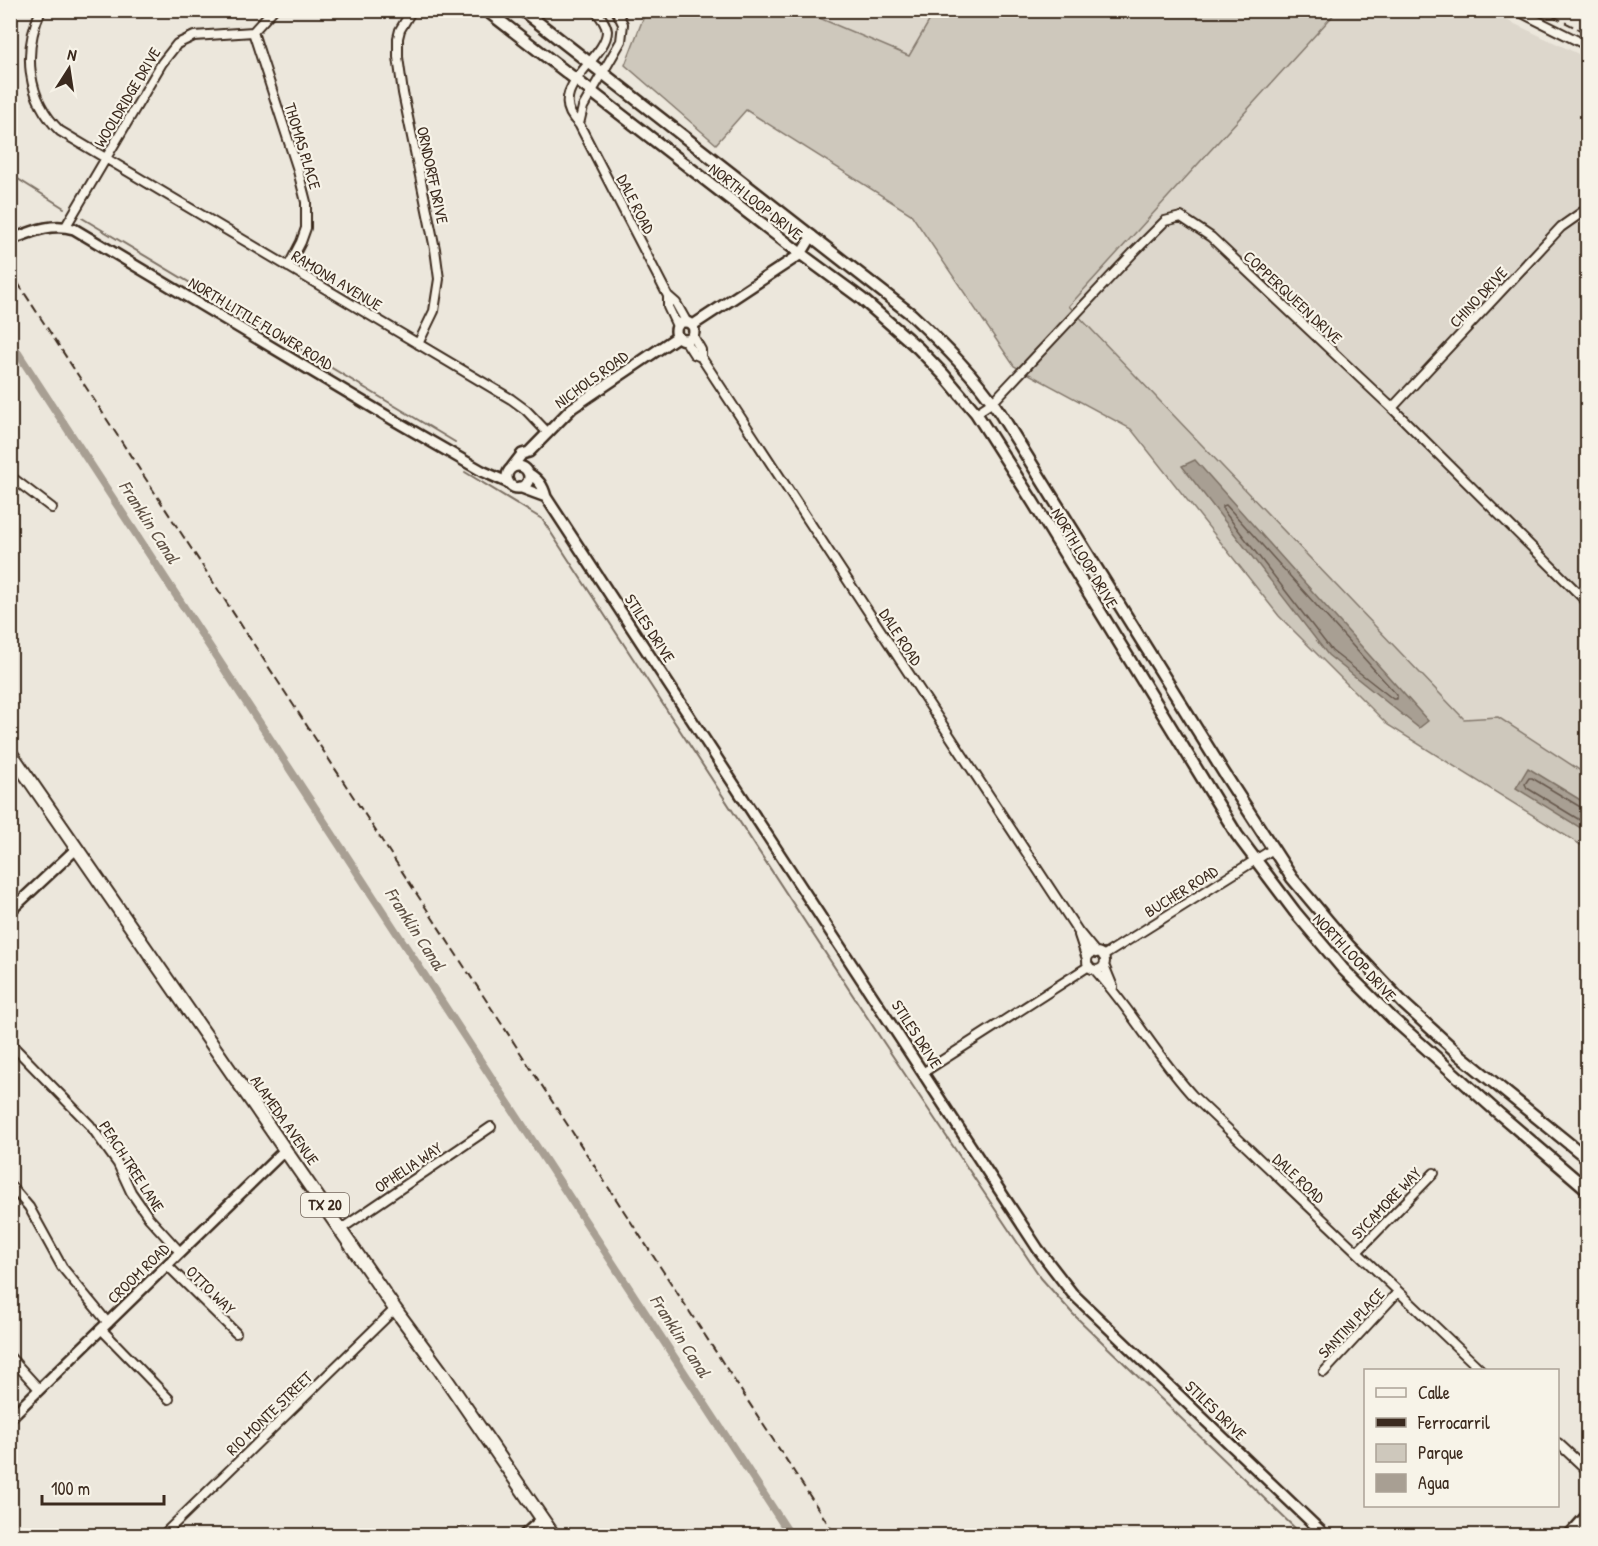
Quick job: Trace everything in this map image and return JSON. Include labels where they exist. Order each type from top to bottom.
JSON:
[{"type":"main road","name":"NORTH LOOP DRIVE","points":[[486,10],[591,93],[862,299],[909,340],[944,375],[976,413],[1033,502],[1220,809],[1294,912],[1343,969],[1431,1053],[1587,1190]]},
{"type":"main road","name":"NORTH LOOP DRIVE","points":[[522,10],[911,314],[964,366],[993,402],[1292,878],[1349,946],[1404,1004],[1587,1159]]},
{"type":"main road","points":[[1115,636],[1132,626]]},
{"type":"main road","name":"ALAMEDA AVENUE","points":[[10,752],[75,849],[554,1536]]},
{"type":"main road","points":[[1431,1053],[1443,1039]]},
{"type":"street","name":"RAMONA AVENUE","points":[[41,10],[32,36],[29,62],[33,87],[40,105],[60,131],[511,399],[526,410],[548,433]]},
{"type":"street","points":[[253,32],[273,10]]},
{"type":"street","name":"ORNDORFF DRIVE","points":[[412,10],[400,30],[398,57],[439,279],[434,311],[418,344]]},
{"type":"street","name":"DALE ROAD","points":[[595,10],[606,25],[606,36],[575,80],[567,100],[570,117],[579,124],[668,296],[676,303],[685,324]]},
{"type":"street","points":[[579,124],[580,111],[618,49],[623,34],[623,24],[616,10]]},
{"type":"street","points":[[1516,10],[1587,46]]},
{"type":"street","name":"WOOLDRIDGE DRIVE","points":[[66,226],[162,63],[177,44],[199,35],[253,32]]},
{"type":"street","name":"THOMAS PLACE","points":[[253,32],[297,167],[306,202],[306,228],[302,242],[288,267]]},
{"type":"street","name":"CHINO DRIVE","points":[[1392,408],[1561,227],[1587,208]]},
{"type":"street","name":"COPPERQUEEN DRIVE","points":[[976,413],[993,402],[1133,252],[1165,221],[1181,217],[1211,237],[1392,408],[1587,603]]},
{"type":"street","points":[[10,240],[38,229],[66,226]]},
{"type":"street","name":"NORTH LITTLE FLOWER ROAD","points":[[66,226],[102,245],[392,419],[482,471],[509,483]]},
{"type":"street","points":[[685,324],[685,338],[676,333],[685,324],[801,254],[812,237]]},
{"type":"street","name":"DALE ROAD","points":[[685,338],[694,354],[701,357],[1078,931],[1101,958],[1114,991]]},
{"type":"street","name":"NICHOLS ROAD","points":[[512,468],[522,454],[529,452],[572,408],[685,338]]},
{"type":"street","points":[[519,487],[528,481],[529,452]]},
{"type":"street","points":[[491,474],[519,466],[527,471]]},
{"type":"street","points":[[512,468],[507,475],[509,483],[546,497]]},
{"type":"street","name":"STILES DRIVE","points":[[527,471],[544,488],[546,497],[1038,1249],[1072,1293],[1326,1536]]},
{"type":"street","points":[[10,476],[52,508]]},
{"type":"street","points":[[10,911],[75,849]]},
{"type":"street","name":"BUCHER ROAD","points":[[1101,958],[1273,849]]},
{"type":"street","name":"DALE ROAD","points":[[1078,931],[1090,965],[1114,991],[1150,1043],[1187,1089],[1479,1369]]},
{"type":"street","points":[[1091,954],[1101,958],[1100,969],[1090,965],[1091,954]]},
{"type":"street","points":[[924,1072],[1090,965]]},
{"type":"street","name":"PEACH TREE LANE","points":[[10,1043],[90,1125],[118,1164],[137,1201],[149,1218],[180,1252]]},
{"type":"street","name":"OPHELIA WAY","points":[[341,1229],[491,1127]]},
{"type":"street","name":"CROOM ROAD","points":[[10,1418],[286,1149]]},
{"type":"street","name":"SYCAMORE WAY","points":[[1357,1252],[1434,1173]]},
{"type":"street","points":[[10,1185],[29,1207],[62,1267],[104,1326],[169,1399]]},
{"type":"street","name":"OTTO WAY","points":[[167,1265],[236,1333]]},
{"type":"street","name":"SANTINI PLACE","points":[[1324,1372],[1398,1292]]},
{"type":"street","name":"RIO MONTE STREET","points":[[162,1536],[395,1309]]},
{"type":"street","points":[[10,1357],[39,1389]]},
{"type":"street","points":[[1559,1445],[1587,1471]]},
{"type":"street","points":[[1568,1536],[1587,1514]]},
{"type":"street","points":[[523,1536],[543,1520]]},
{"type":"shaded area","points":[[803,11],[935,11],[910,57]]},
{"type":"shaded area","points":[[1337,11],[1487,11],[1587,58],[1587,775],[1498,717],[1464,719],[1069,306]]},
{"type":"green space","points":[[646,11],[803,11],[909,56],[935,11],[1337,11],[1069,306],[1464,719],[1498,717],[1587,775],[1587,849],[1388,725],[1279,616],[1131,429],[1014,366],[911,214],[746,110],[716,144],[625,65]]},
{"type":"water","points":[[1195,460],[1428,721],[1419,728],[1328,655],[1182,466]]},
{"type":"water","points":[[1528,768],[1587,804],[1587,832],[1516,788]]},
{"type":"waterway","points":[[10,174],[64,208]]},
{"type":"waterway","points":[[82,218],[455,442]]},
{"type":"waterway","name":"Franklin Canal","points":[[10,341],[791,1536]]},
{"type":"waterway","points":[[465,472],[542,519],[882,1040],[1041,1278],[1073,1314],[1299,1532]]},
{"type":"railway","points":[[1541,10],[1588,34]]},
{"type":"railway","points":[[10,271],[836,1536]]}]
